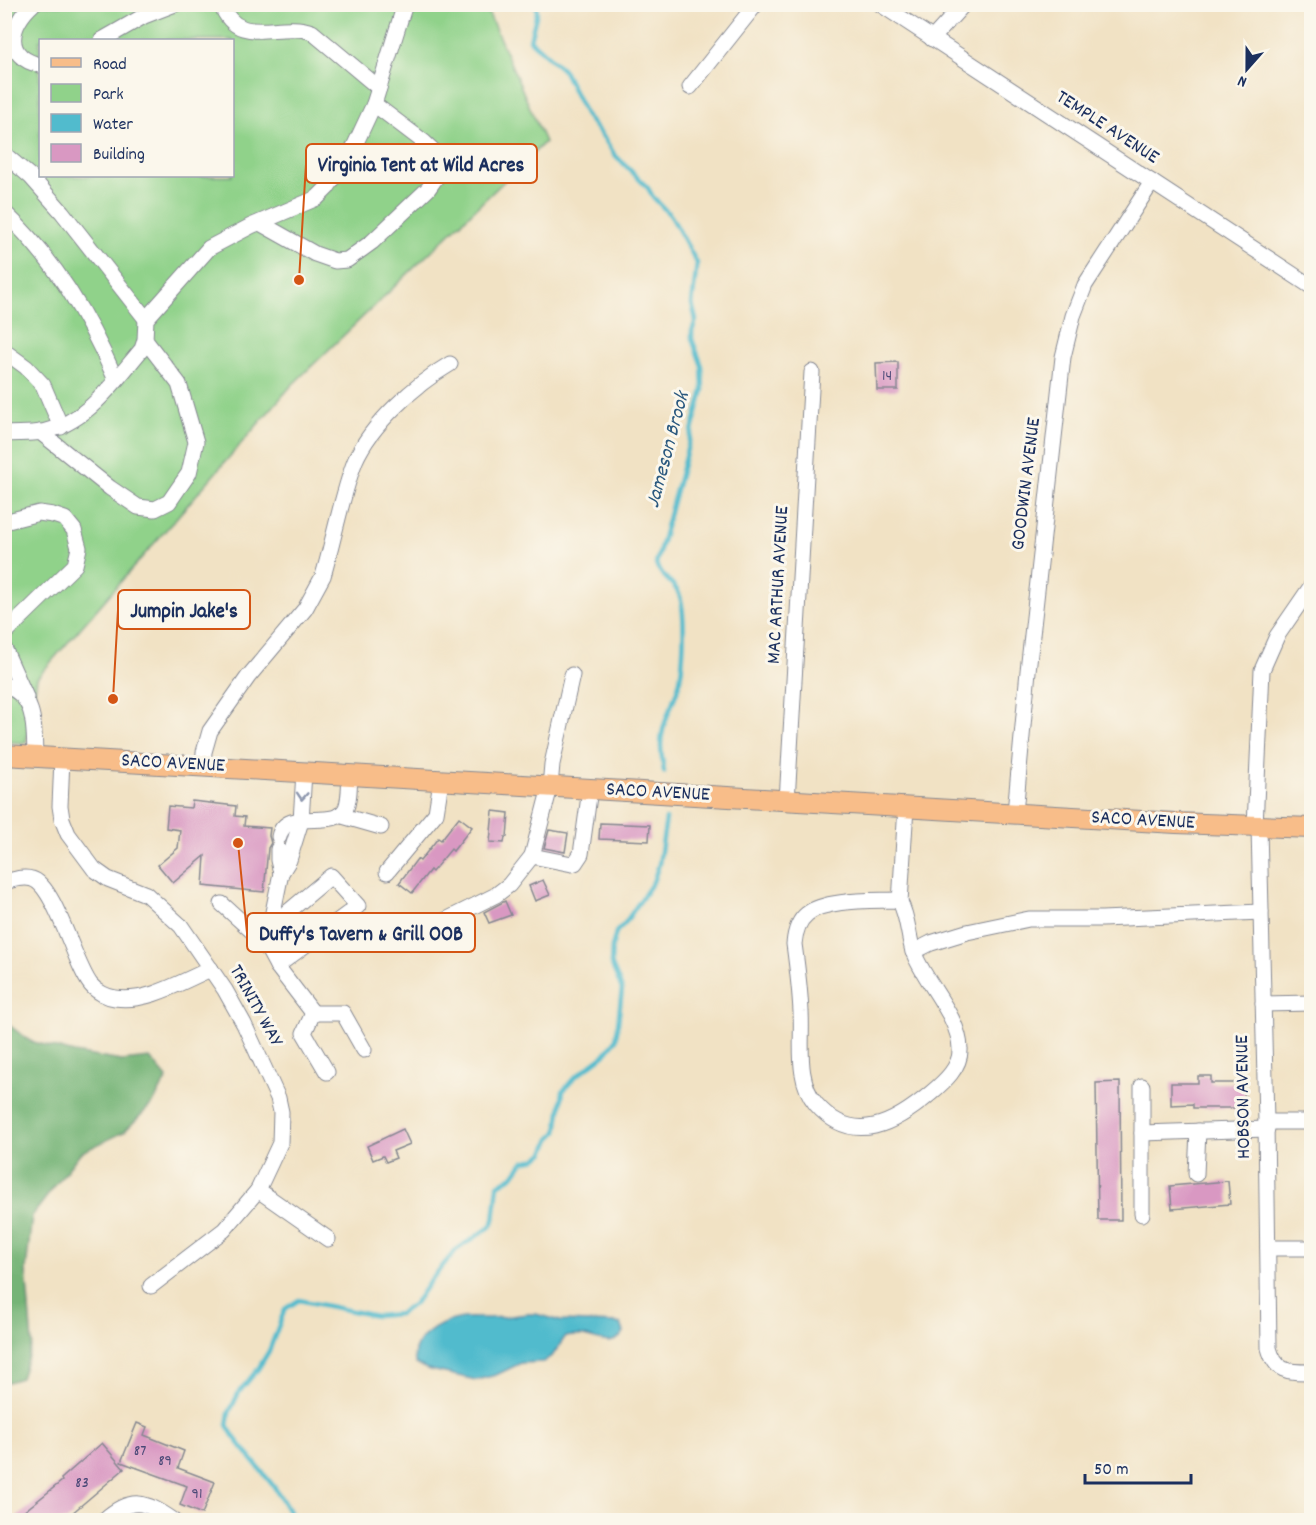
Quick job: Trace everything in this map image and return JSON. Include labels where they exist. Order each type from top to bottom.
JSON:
[{"type":"main road","name":"SACO AVENUE","points":[[4,755],[787,801],[1311,828]]},
{"type":"street","points":[[33,4],[17,22],[14,36],[15,47],[20,56],[30,63],[39,65]]},
{"type":"street","points":[[104,39],[144,16],[175,4]]},
{"type":"street","points":[[221,4],[225,16],[243,30],[302,29],[312,32],[379,88]]},
{"type":"street","points":[[4,434],[40,432],[61,426],[87,411],[142,349],[146,319],[209,248],[317,198],[322,193],[353,149],[374,104],[405,4]]},
{"type":"street","points":[[690,87],[756,4]]},
{"type":"street","name":"TEMPLE AVENUE","points":[[880,4],[1311,286]]},
{"type":"street","points":[[932,39],[964,4]]},
{"type":"street","points":[[260,223],[315,254],[335,261],[347,260],[372,242],[428,189],[440,172],[438,155],[374,104]]},
{"type":"street","points":[[6,159],[31,177],[79,232],[146,319]]},
{"type":"street","name":"GOODWIN AVENUE","points":[[1015,813],[1029,659],[1063,357],[1072,316],[1085,285],[1152,182]]},
{"type":"street","points":[[4,212],[28,234],[81,306],[116,380]]},
{"type":"street","points":[[40,432],[110,488],[138,507],[155,509],[169,502],[189,473],[196,442],[178,384],[145,340]]},
{"type":"street","points":[[4,351],[26,367],[43,385],[61,426]]},
{"type":"street","points":[[203,767],[204,752],[210,730],[248,677],[288,632],[315,593],[323,576],[356,461],[367,441],[379,425],[409,395],[436,372],[450,364]]},
{"type":"street","name":"MAC ARTHUR AVENUE","points":[[787,801],[812,372]]},
{"type":"street","points":[[4,522],[39,513],[65,519],[74,530],[78,548],[75,565],[4,634]]},
{"type":"street","name":"HOBSON AVENUE","points":[[1311,585],[1277,636],[1262,670],[1257,827],[1262,912],[1267,1125],[1269,1348],[1277,1365],[1292,1372],[1311,1372]]},
{"type":"street","points":[[4,648],[26,697],[33,724],[34,757]]},
{"type":"street","points":[[438,924],[496,895],[509,885],[532,856],[550,787],[552,764],[572,675]]},
{"type":"street","points":[[4,685],[14,688],[26,697]]},
{"type":"street","name":"TRINITY WAY","points":[[62,758],[60,807],[68,834],[94,869],[108,879],[146,894],[181,926],[244,1023],[278,1098],[282,1125],[280,1143],[258,1190],[224,1230],[151,1286]]},
{"type":"street","points":[[304,772],[301,821],[289,860],[281,873],[267,935],[277,966],[313,1013]]},
{"type":"street","points":[[281,873],[278,860],[280,831],[285,824],[332,818],[343,811],[350,775]]},
{"type":"street","points":[[387,872],[436,813],[441,781]]},
{"type":"street","points":[[532,856],[572,864],[579,859],[590,789]]},
{"type":"street","points":[[900,902],[896,900],[822,906],[807,914],[795,933],[803,1075],[808,1090],[816,1105],[847,1125],[861,1128],[890,1122],[908,1113],[946,1081],[958,1062],[961,1048],[954,1025],[913,952],[904,909],[900,902],[906,807]]},
{"type":"street","points":[[343,811],[381,827]]},
{"type":"street","points":[[267,935],[331,876],[358,906],[277,966]]},
{"type":"street","points":[[4,882],[22,878],[32,879],[39,883],[56,911],[90,985],[98,992],[114,998],[139,997],[211,969]]},
{"type":"street","points":[[222,904],[267,935]]},
{"type":"street","points":[[913,952],[931,943],[967,932],[1029,919],[1113,919],[1262,912]]},
{"type":"street","points":[[1263,1004],[1311,1003]]},
{"type":"street","points":[[313,1013],[343,1013],[364,1050]]},
{"type":"street","points":[[313,1013],[304,1033],[327,1072]]},
{"type":"street","points":[[1142,1086],[1142,1214]]},
{"type":"street","points":[[1142,1133],[1311,1122]]},
{"type":"street","points":[[1196,1174],[1198,1131]]},
{"type":"street","points":[[258,1190],[328,1239]]},
{"type":"street","points":[[1268,1248],[1311,1248]]},
{"type":"street","points":[[104,1521],[122,1507],[137,1503],[153,1508],[174,1521]]},
{"type":"green space","points":[[5,5],[485,5],[545,142],[292,385],[37,678],[26,743],[5,742]]},
{"type":"green space","points":[[5,1022],[30,1041],[74,1053],[122,1061],[150,1058],[167,1078],[153,1103],[124,1132],[80,1153],[32,1216],[26,1270],[32,1344],[21,1378],[5,1383]]},
{"type":"water","points":[[528,1314],[560,1321],[616,1323],[621,1324],[624,1332],[610,1342],[582,1336],[565,1337],[553,1355],[543,1362],[521,1363],[496,1375],[476,1380],[427,1369],[416,1364],[414,1356],[420,1340],[442,1324],[464,1318],[493,1318]]},
{"type":"building","points":[[898,362],[898,390],[877,390],[876,363]]},
{"type":"building","points":[[192,801],[236,806],[235,816],[245,817],[244,826],[270,828],[271,843],[268,848],[264,892],[203,886],[205,856],[173,883],[158,865],[178,848],[180,830],[166,828],[168,806],[191,808]]},
{"type":"building","points":[[493,811],[509,813],[507,837],[504,843],[490,842]]},
{"type":"building","points":[[459,817],[472,827],[453,851],[451,849],[432,872],[430,870],[412,893],[399,883],[417,859],[420,861],[438,838],[441,840]]},
{"type":"building","points":[[600,823],[650,825],[649,841],[599,839]]},
{"type":"building","points":[[549,830],[568,833],[565,852],[544,848]]},
{"type":"building","points":[[543,880],[550,895],[535,901],[529,886]]},
{"type":"building","points":[[505,901],[511,915],[489,923],[484,912]]},
{"type":"building","points":[[1198,1076],[1211,1076],[1211,1083],[1244,1083],[1245,1108],[1193,1108],[1193,1104],[1171,1105],[1171,1083],[1198,1083]]},
{"type":"building","points":[[1120,1082],[1121,1220],[1098,1220],[1096,1083]]},
{"type":"building","points":[[403,1129],[410,1144],[393,1151],[396,1158],[386,1162],[383,1156],[373,1160],[367,1146]]},
{"type":"building","points":[[1228,1181],[1230,1204],[1172,1209],[1170,1186]]},
{"type":"building","points":[[137,1423],[147,1427],[144,1435],[184,1451],[178,1468],[215,1482],[202,1514],[180,1505],[187,1486],[121,1462]]},
{"type":"building","points":[[102,1443],[124,1469],[71,1514],[73,1515],[66,1521],[12,1521],[62,1481],[61,1479]]},
{"type":"waterway","name":"Jameson Brook","points":[[536,4],[537,12],[530,40],[564,71],[586,116],[614,154],[648,188],[653,197],[671,216],[697,263],[692,304],[696,320],[692,339],[702,366],[703,390],[656,564],[680,596],[684,629],[680,679],[661,738],[664,772]]},
{"type":"waterway","name":"Jameson Brook","points":[[294,1520],[275,1488],[227,1425],[229,1413],[239,1392],[269,1351],[285,1309],[299,1300],[376,1316],[399,1314],[415,1303],[456,1250],[490,1227],[494,1220],[498,1185],[513,1176],[523,1162],[535,1159],[544,1153],[550,1139],[557,1132],[563,1091],[575,1077],[604,1055],[616,1040],[622,989],[611,963],[612,947],[616,932],[625,923],[653,882],[659,864],[666,819]]},
{"type":"place","name":"Virginia Tent at Wild Acres","points":[[299,280]]},
{"type":"place","name":"Jumpin Jake's","points":[[113,699]]},
{"type":"place","name":"Duffy's Tavern & Grill OOB","points":[[238,843]]}]
